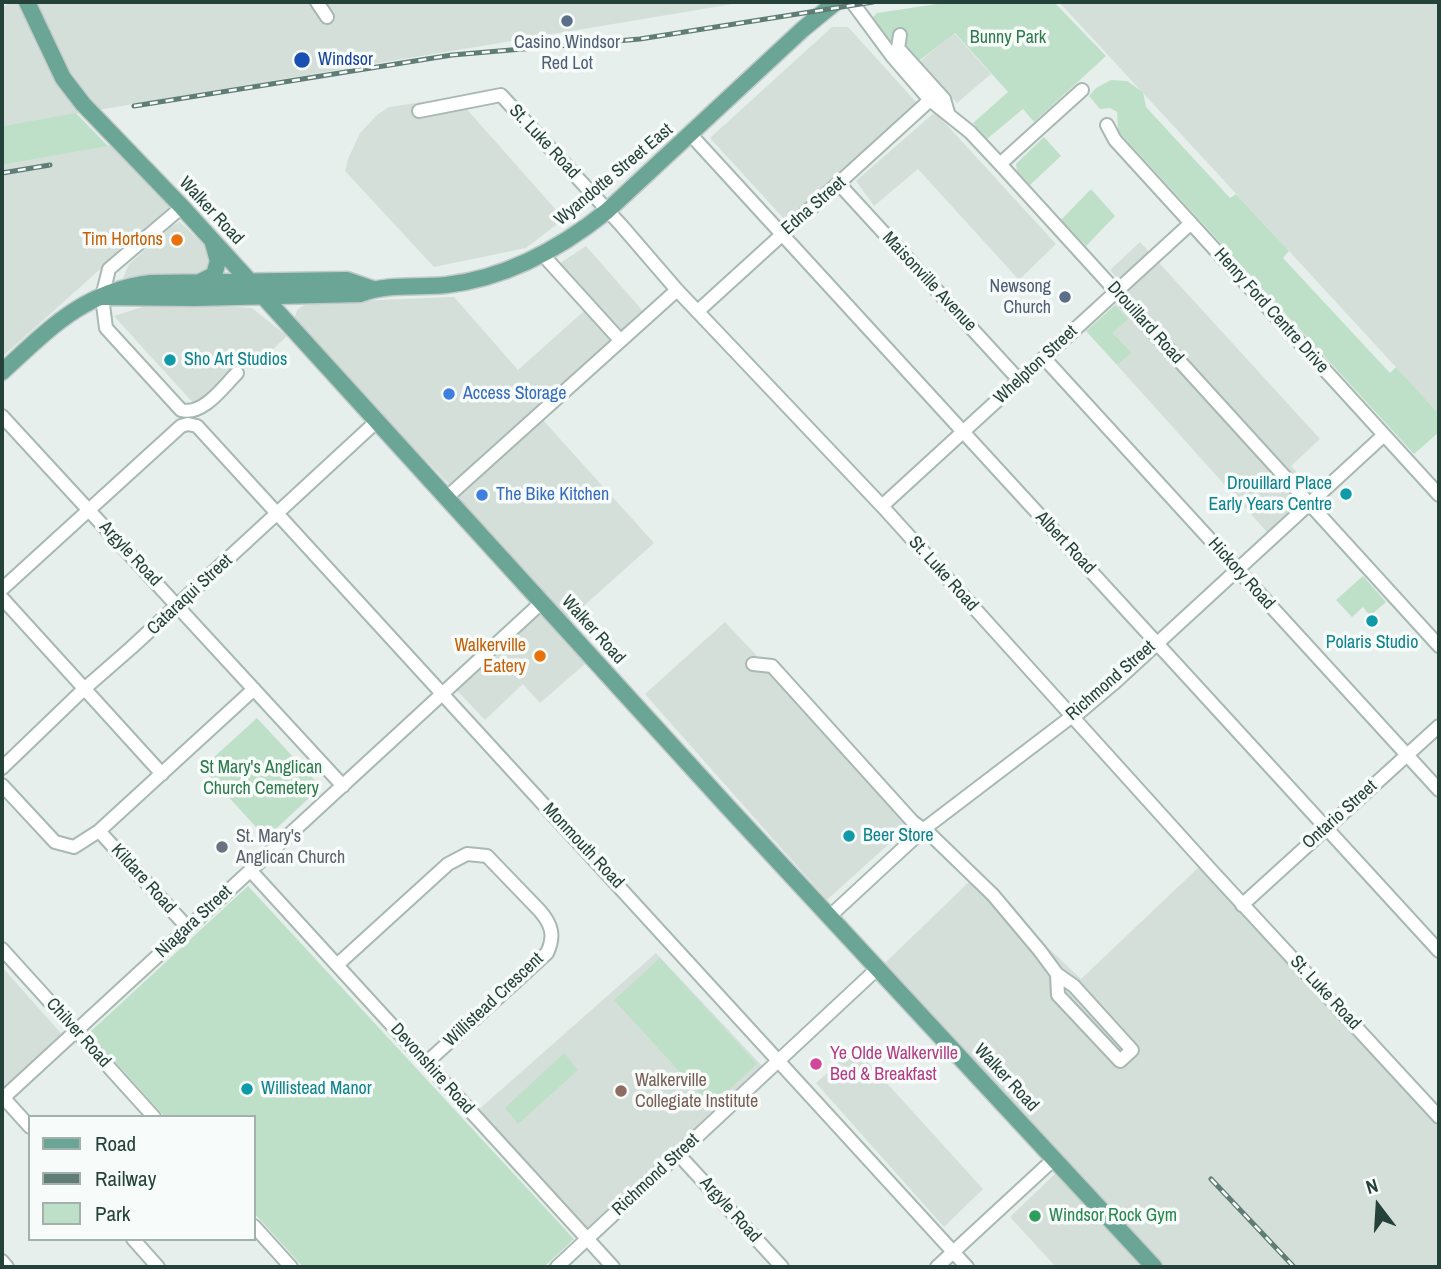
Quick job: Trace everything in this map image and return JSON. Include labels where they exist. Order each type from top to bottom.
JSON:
[{"type":"main road","name":"Walker Road","points":[[27,2],[66,83],[83,104],[182,207],[542,603],[1154,1267]]},
{"type":"main road","name":"Wyandotte Street East","points":[[102,297],[360,294],[373,289],[448,285],[490,275],[543,255],[576,236],[607,211],[803,29],[836,2]]},
{"type":"main road","points":[[200,282],[214,275],[218,261],[212,240]]},
{"type":"main road","name":"Wyandotte Street East","points":[[2,372],[66,314],[127,286],[347,280],[373,289]]},
{"type":"main road","points":[[294,330],[291,314],[296,301],[314,295]]},
{"type":"street","name":"Drouillard Road","points":[[852,2],[892,56],[930,100],[948,113],[1000,164],[1439,646]]},
{"type":"street","points":[[901,35],[898,48],[944,99],[948,113]]},
{"type":"street","points":[[1000,164],[1082,90]]},
{"type":"street","name":"St. Luke Road","points":[[419,111],[501,95],[677,290],[882,506],[1242,905],[1439,1117]]},
{"type":"street","name":"Edna Street","points":[[698,311],[930,100]]},
{"type":"street","name":"Henry Ford Centre Drive","points":[[1107,125],[1115,140],[1439,495]]},
{"type":"street","name":"Albert Road","points":[[691,135],[1439,951]]},
{"type":"street","name":"Maisonville Avenue","points":[[839,184],[1019,380]]},
{"type":"street","points":[[182,207],[109,269],[102,297],[106,328],[181,410],[199,410],[237,373]]},
{"type":"street","name":"Whelpton Street","points":[[882,506],[1191,223]]},
{"type":"street","points":[[543,255],[621,340]]},
{"type":"street","points":[[446,498],[677,290]]},
{"type":"street","name":"Hickory Road","points":[[1044,358],[1439,790]]},
{"type":"street","name":"Argyle Road","points":[[2,416],[343,786]]},
{"type":"street","name":"Cataraqui Street","points":[[2,768],[84,689],[377,421]]},
{"type":"street","name":"Monmouth Road","points":[[88,510],[181,426],[197,426],[967,1267]]},
{"type":"street","name":"Richmond Street","points":[[830,916],[924,829],[1097,698],[1384,435]]},
{"type":"street","points":[[2,589],[88,510]]},
{"type":"street","points":[[2,598],[162,774]]},
{"type":"street","name":"Niagara Street","points":[[2,1098],[542,603]]},
{"type":"street","points":[[753,664],[772,666],[913,822],[924,829],[993,895],[1056,974],[1074,986],[1132,1050],[1120,1061],[1058,995],[1056,974]]},
{"type":"street","points":[[99,831],[254,689]]},
{"type":"street","name":"Ontario Street","points":[[1242,905],[1439,726]]},
{"type":"street","name":"Kildare Road","points":[[2,785],[55,842],[74,847],[99,831],[188,928]]},
{"type":"street","name":"Willistead Crescent","points":[[337,965],[448,864],[467,854],[487,856],[540,911],[548,920],[552,932],[547,953],[426,1063]]},
{"type":"street","name":"Devonshire Road","points":[[250,870],[613,1267]]},
{"type":"street","name":"Chilver Road","points":[[2,949],[152,1115]]},
{"type":"street","name":"Richmond Street","points":[[556,1267],[878,968]]},
{"type":"street","points":[[2,1098],[28,1125]]},
{"type":"street","name":"Argyle Road","points":[[678,1154],[782,1267]]},
{"type":"street","points":[[937,1267],[1054,1159]]},
{"type":"street","points":[[256,1228],[292,1267]]},
{"type":"street","points":[[135,1241],[158,1267]]},
{"type":"street","points":[[2,1261],[8,1267]]},
{"type":"shaded area","points":[[13,2],[745,2],[2,126],[2,7]]},
{"type":"shaded area","points":[[1059,2],[1439,2],[1439,414],[1289,251]]},
{"type":"shaded area","points":[[832,27],[848,27],[917,103],[787,222],[710,138]]},
{"type":"shaded area","points":[[954,33],[991,74],[957,103],[918,63]]},
{"type":"shaded area","points":[[456,97],[564,219],[526,248],[434,267],[345,171],[360,133],[389,107]]},
{"type":"shaded area","points":[[935,112],[1056,244],[1019,280],[918,169],[874,206],[856,181]]},
{"type":"shaded area","points":[[117,144],[173,204],[2,357],[2,165]]},
{"type":"shaded area","points":[[180,222],[205,246],[214,261],[206,273],[123,278],[129,264],[173,225]]},
{"type":"shaded area","points":[[1140,242],[1320,439],[1291,466],[1313,489],[1267,532],[1117,365],[1132,353],[1113,333],[1127,319],[1115,305],[1128,291],[1110,270]]},
{"type":"shaded area","points":[[586,246],[642,310],[640,318],[616,335],[554,267]]},
{"type":"shaded area","name":"Access Storage","points":[[454,297],[518,370],[584,311],[614,341],[451,486],[353,387],[297,324],[295,317],[297,310],[307,303]]},
{"type":"shaded area","points":[[191,304],[252,308],[287,336],[252,369],[232,367],[195,405],[114,316],[149,305]]},
{"type":"shaded area","points":[[542,419],[654,543],[567,621],[457,498],[460,492]]},
{"type":"shaded area","points":[[536,608],[586,663],[540,703],[523,684],[485,720],[451,684]]},
{"type":"shaded area","points":[[725,622],[913,822],[827,900],[645,694]]},
{"type":"shaded area","points":[[1200,866],[1439,1128],[1439,1267],[1162,1267],[884,964],[974,877],[1081,979]]},
{"type":"shaded area","name":"Walkerville Collegiate Institute","points":[[656,953],[766,1070],[587,1233],[476,1112]]},
{"type":"shaded area","points":[[2,967],[66,1039],[8,1091],[2,1084]]},
{"type":"shaded area","points":[[855,1048],[983,1189],[944,1227],[816,1083]]},
{"type":"shaded area","points":[[1056,1173],[1141,1267],[1056,1267],[1010,1217]]},
{"type":"green space","name":"Bunny Park","points":[[950,2],[1054,2],[1106,56],[1034,122],[1023,109],[987,139],[973,123],[1008,92],[955,33],[911,67],[870,20],[877,13]]},
{"type":"green space","points":[[1111,80],[1127,81],[1143,92],[1146,107],[1230,198],[1236,194],[1289,251],[1283,258],[1390,373],[1396,367],[1439,414],[1439,432],[1414,454],[1118,131],[1117,112],[1110,108],[1100,109],[1089,96],[1096,88]]},
{"type":"green space","points":[[76,113],[108,146],[2,165],[2,126]]},
{"type":"green space","points":[[1044,137],[1061,156],[1030,185],[1017,171],[1016,164]]},
{"type":"green space","points":[[1091,189],[1115,216],[1086,246],[1061,220]]},
{"type":"green space","points":[[1115,305],[1128,319],[1113,333],[1132,353],[1117,365],[1086,331]]},
{"type":"green space","points":[[1363,576],[1386,602],[1370,616],[1363,607],[1352,617],[1336,600]]},
{"type":"green space","name":"St Mary's Anglican Church Cemetery","points":[[257,718],[321,787],[266,838],[202,768]]},
{"type":"green space","points":[[248,886],[574,1239],[544,1267],[303,1267],[256,1215],[256,1115],[163,1115],[89,1033]]},
{"type":"green space","points":[[660,958],[757,1064],[711,1106],[614,1000]]},
{"type":"green space","points":[[564,1053],[578,1070],[518,1124],[505,1108]]},
{"type":"railway","points":[[134,106],[452,55],[640,39],[873,2]]},
{"type":"railway","points":[[2,173],[50,165]]},
{"type":"railway","points":[[1211,1179],[1294,1267]]},
{"type":"place","name":"Casino Windsor Red Lot","points":[[567,21]]},
{"type":"place","name":"Windsor","points":[[302,60]]},
{"type":"place","name":"Tim Hortons","points":[[177,240]]},
{"type":"place","name":"Newsong Church","points":[[1065,297]]},
{"type":"place","name":"Sho Art Studios","points":[[170,360]]},
{"type":"place","name":"Access Storage","points":[[449,394]]},
{"type":"place","name":"Drouillard Place Early Years Centre","points":[[1346,494]]},
{"type":"place","name":"The Bike Kitchen","points":[[482,495]]},
{"type":"place","name":"Polaris Studio","points":[[1372,621]]},
{"type":"place","name":"Walkerville Eatery","points":[[540,656]]},
{"type":"place","name":"Beer Store","points":[[849,836]]},
{"type":"place","name":"St. Mary's Anglican Church","points":[[222,847]]},
{"type":"place","name":"Ye Olde Walkerville Bed & Breakfast","points":[[816,1064]]},
{"type":"place","name":"Willistead Manor","points":[[247,1089]]},
{"type":"place","name":"Walkerville Collegiate Institute","points":[[621,1091]]},
{"type":"place","name":"Windsor Rock Gym","points":[[1035,1216]]}]
